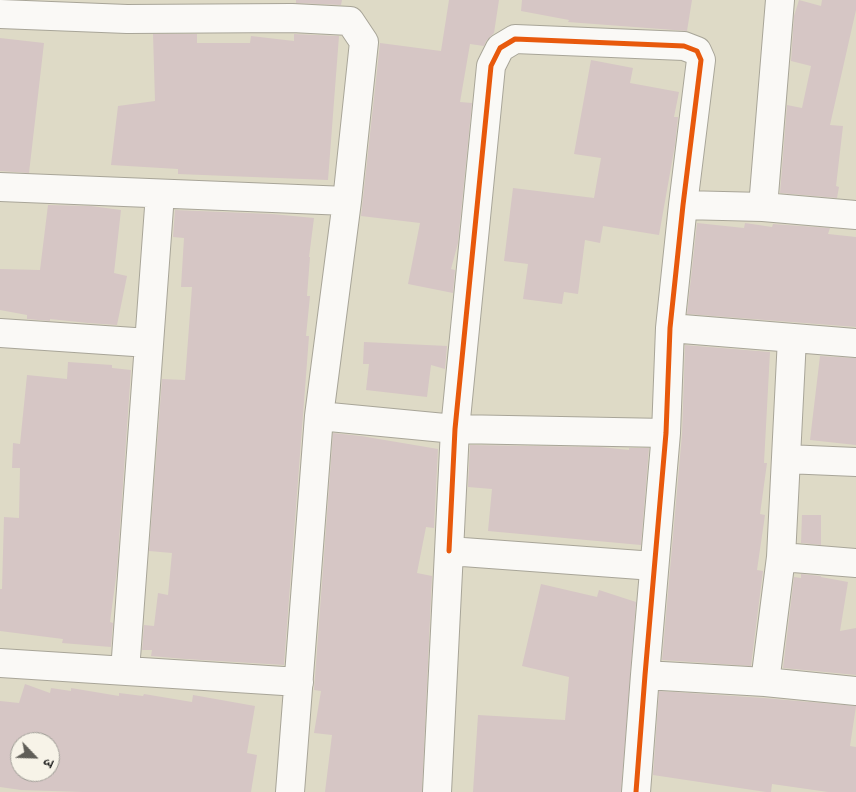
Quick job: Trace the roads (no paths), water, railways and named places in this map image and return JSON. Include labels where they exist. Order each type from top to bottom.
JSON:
[{"type":"street","points":[[763,207],[780,0]]},
{"type":"street","points":[[0,14],[128,10],[293,9],[350,22],[364,42],[319,416],[290,792]]},
{"type":"street","points":[[437,792],[455,429],[491,66],[500,48],[515,39],[684,46],[697,51],[701,60],[670,328],[666,433],[636,792]]},
{"type":"street","points":[[0,187],[346,201]]},
{"type":"street","points":[[125,670],[160,194]]},
{"type":"street","points":[[683,205],[763,207],[856,215]]},
{"type":"street","points":[[670,328],[856,342]]},
{"type":"street","points":[[0,337],[149,343]]},
{"type":"street","points":[[764,682],[781,557],[792,338]]},
{"type":"street","points":[[319,416],[455,429],[666,433]]},
{"type":"street","points":[[786,459],[856,462]]},
{"type":"street","points":[[449,551],[654,566]]},
{"type":"street","points":[[781,557],[856,563]]},
{"type":"street","points":[[0,663],[298,682]]},
{"type":"street","points":[[645,675],[764,682],[856,691]]}]
